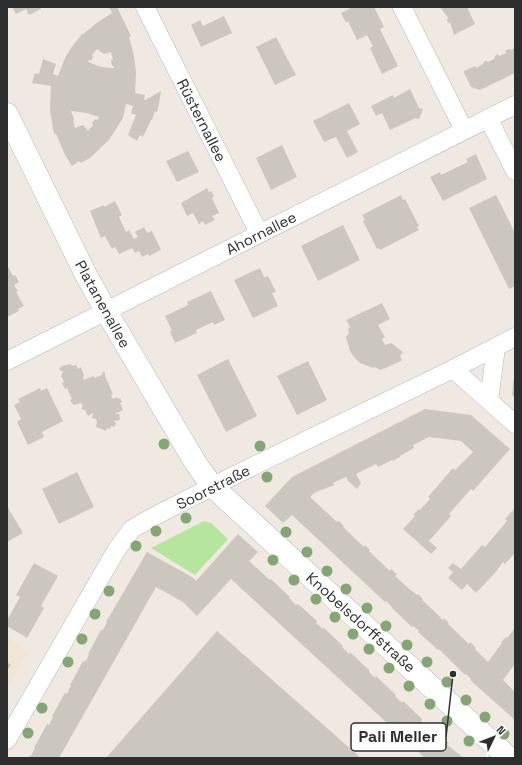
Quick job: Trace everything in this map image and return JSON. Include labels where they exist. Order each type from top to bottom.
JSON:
[{"type":"street","name":"Rüsternallee","points":[[146,7],[259,233]]},
{"type":"street","points":[[402,7],[464,130]]},
{"type":"street","name":"Ahornallee","points":[[7,362],[259,233],[515,105]]},
{"type":"street","name":"Platanenallee","points":[[7,114],[85,273],[106,312],[195,462],[212,486]]},
{"type":"street","points":[[488,118],[515,171]]},
{"type":"street","name":"Soorstraße","points":[[7,740],[116,549],[132,529],[212,486],[453,370],[515,337]]},
{"type":"street","points":[[489,401],[496,347]]},
{"type":"street","points":[[453,370],[515,424]]},
{"type":"street","name":"Knobelsdorffstraße","points":[[212,486],[509,758]]},
{"type":"shaded area","points":[[7,636],[27,653],[7,689]]},
{"type":"green space","points":[[204,521],[211,523],[228,539],[195,575],[151,548]]},
{"type":"building","points":[[12,7],[40,7],[41,9],[29,15],[26,9],[16,14]]},
{"type":"building","points":[[109,7],[117,7],[131,36],[129,37],[134,56],[136,73],[135,93],[145,95],[145,100],[161,91],[157,112],[155,111],[143,137],[140,135],[137,141],[128,135],[136,115],[131,113],[133,106],[126,104],[123,118],[109,140],[90,158],[81,163],[79,161],[72,166],[65,155],[56,134],[54,134],[50,110],[51,86],[32,83],[35,73],[39,74],[43,59],[56,64],[53,74],[58,76],[65,58],[82,34],[112,13]],"holes":[[[97,49],[104,54],[111,52],[113,60],[111,60],[112,66],[114,66],[114,68],[101,67],[88,62],[89,60],[91,61],[92,55]],[[71,111],[87,113],[99,117],[97,120],[95,119],[92,123],[93,125],[88,131],[83,125],[75,128]]]},
{"type":"building","points":[[353,7],[374,7],[384,27],[380,29],[398,66],[382,74],[370,48],[373,46],[367,35],[357,40],[348,21],[346,23],[341,13]]},
{"type":"building","points":[[440,7],[467,7],[475,24],[454,35],[450,22],[448,23],[448,18]]},
{"type":"building","points":[[224,16],[232,33],[201,47],[191,25],[200,20],[203,26]]},
{"type":"building","points":[[276,37],[296,75],[275,85],[256,47]]},
{"type":"building","points":[[515,48],[515,73],[480,90],[471,87],[464,71],[475,66],[476,68],[487,60],[487,62],[494,59],[498,54],[499,56],[506,53],[506,50]]},
{"type":"building","points":[[410,89],[419,108],[423,109],[419,119],[416,118],[390,130],[382,113],[376,116],[371,106],[393,95],[394,98]]},
{"type":"building","points":[[349,103],[360,124],[347,131],[358,152],[347,158],[336,137],[324,142],[313,121]]},
{"type":"building","points":[[282,145],[297,177],[271,190],[256,158]]},
{"type":"building","points":[[188,151],[199,172],[177,182],[166,161]]},
{"type":"building","points":[[476,154],[487,179],[443,201],[430,177],[440,172],[441,175],[468,162],[466,159]]},
{"type":"building","points":[[207,188],[214,196],[212,198],[219,213],[212,216],[215,220],[205,225],[203,221],[199,224],[193,213],[187,216],[181,203]]},
{"type":"building","points":[[401,195],[403,200],[405,199],[419,226],[417,227],[419,230],[380,250],[379,248],[377,249],[363,221],[365,220],[362,215]]},
{"type":"building","points":[[496,195],[515,233],[515,286],[509,289],[469,208]]},
{"type":"building","points":[[115,201],[122,215],[119,217],[126,232],[129,230],[134,239],[138,237],[135,232],[144,227],[147,233],[152,231],[161,250],[149,256],[148,254],[142,257],[139,251],[135,253],[132,248],[119,254],[115,247],[112,249],[105,236],[101,238],[90,211],[104,205],[104,207]]},
{"type":"building","points":[[343,225],[360,260],[318,281],[301,246]]},
{"type":"building","points":[[7,265],[13,276],[15,275],[19,282],[14,285],[18,291],[16,292],[24,306],[18,309],[19,311],[7,317]]},
{"type":"building","points":[[260,268],[264,277],[268,276],[276,292],[272,293],[278,306],[253,318],[234,280]]},
{"type":"building","points":[[211,291],[225,320],[214,325],[213,322],[196,330],[197,333],[175,343],[170,332],[172,331],[165,316],[188,305],[187,302]]},
{"type":"building","points":[[382,303],[390,319],[378,325],[385,337],[382,339],[385,345],[391,343],[403,352],[400,356],[401,361],[381,370],[360,363],[354,357],[350,351],[346,337],[349,333],[348,330],[350,327],[346,320]]},
{"type":"building","points":[[228,359],[257,416],[226,432],[197,375]]},
{"type":"building","points":[[308,361],[327,400],[297,415],[277,376]]},
{"type":"building","points":[[71,364],[72,366],[76,365],[78,369],[81,367],[84,375],[83,380],[102,375],[103,372],[105,373],[113,394],[111,395],[113,399],[117,397],[118,399],[120,398],[122,402],[120,403],[123,410],[115,414],[119,414],[120,419],[118,421],[114,420],[116,423],[114,427],[111,426],[110,429],[107,428],[106,431],[96,427],[96,419],[92,418],[93,413],[88,416],[85,410],[81,409],[83,406],[81,403],[74,405],[71,402],[70,400],[72,399],[67,388],[65,389],[62,383],[64,382],[61,376],[63,372],[59,369],[62,366]]},
{"type":"building","points":[[515,376],[515,398],[512,395]]},
{"type":"building","points":[[40,388],[41,391],[47,388],[63,421],[42,432],[44,437],[28,445],[17,422],[21,419],[14,405],[20,402],[18,399]]},
{"type":"building","points":[[425,409],[471,415],[510,449],[473,491],[471,489],[449,514],[451,516],[429,541],[437,548],[431,554],[403,529],[415,516],[413,515],[430,499],[428,497],[453,468],[455,470],[473,452],[461,441],[429,437],[413,445],[414,448],[393,461],[392,460],[378,467],[376,464],[356,474],[361,483],[357,489],[348,481],[346,477],[333,483],[334,485],[314,493],[310,497],[337,522],[339,521],[344,526],[343,527],[364,547],[365,545],[370,550],[369,551],[390,571],[391,569],[397,574],[395,576],[417,595],[418,594],[423,599],[422,600],[443,620],[444,618],[449,623],[448,624],[469,644],[470,642],[488,662],[502,643],[501,642],[506,637],[507,638],[515,628],[515,664],[503,680],[515,692],[515,720],[470,680],[471,679],[439,649],[438,650],[413,626],[412,627],[386,601],[385,602],[292,515],[283,523],[265,506],[292,477]]},
{"type":"building","points":[[77,472],[94,507],[59,524],[42,489]]},
{"type":"building","points":[[7,506],[23,533],[7,542]]},
{"type":"building","points":[[515,508],[515,553],[505,564],[503,562],[476,593],[467,584],[462,590],[448,578],[453,572],[448,568],[453,563],[461,569],[482,545],[485,547],[507,521],[505,519]]},
{"type":"building","points":[[238,534],[258,552],[249,561],[270,580],[271,579],[290,597],[289,598],[296,605],[298,604],[317,621],[316,623],[323,629],[324,628],[343,646],[342,647],[349,654],[350,652],[370,671],[369,672],[375,678],[376,676],[396,695],[395,696],[402,703],[403,701],[422,719],[421,721],[449,743],[447,745],[464,758],[425,758],[231,579],[197,616],[183,602],[156,587],[59,758],[28,758],[30,755],[31,756],[47,724],[49,725],[53,717],[52,716],[65,693],[67,694],[71,686],[70,685],[83,661],[84,662],[87,659],[88,654],[101,630],[102,631],[107,623],[106,622],[147,552],[192,577],[196,581]]},
{"type":"building","points":[[34,563],[58,576],[41,606],[44,608],[27,638],[7,626],[7,620],[20,597],[16,595]]},
{"type":"building","points":[[217,631],[361,758],[106,758]]},
{"type":"building","points":[[7,662],[11,665],[7,670]]},
{"type":"place","name":"Pali Meller","points":[[453,674]]}]
